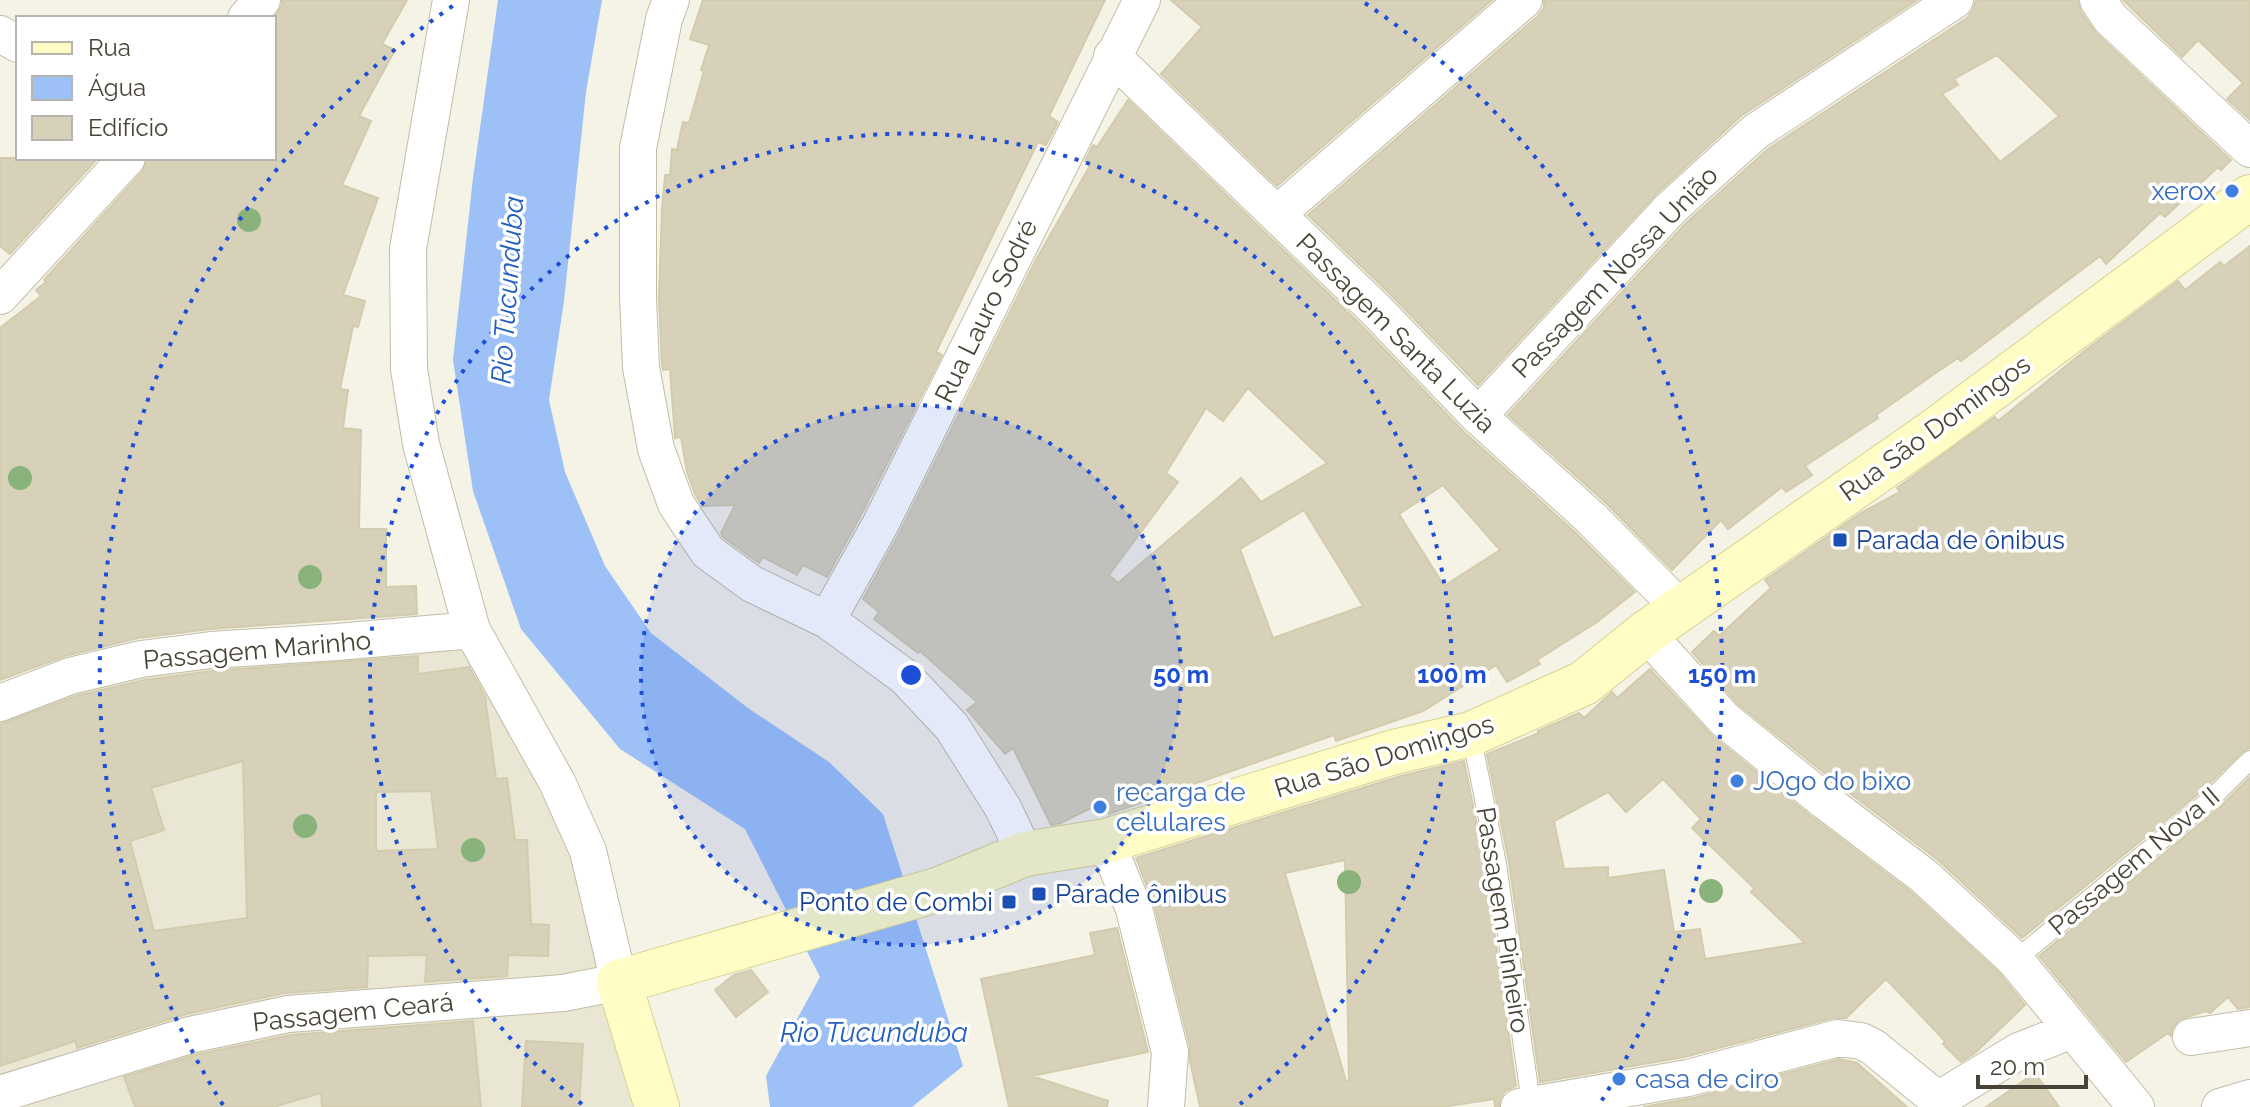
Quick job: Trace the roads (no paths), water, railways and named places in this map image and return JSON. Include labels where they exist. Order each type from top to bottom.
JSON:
[{"type":"street","points":[[248,16],[262,0]]},
{"type":"street","points":[[451,0],[408,249],[409,369],[421,444],[472,630],[557,782],[588,851],[619,982],[657,1107]]},
{"type":"street","points":[[671,0],[664,19],[638,148],[638,297],[641,367],[656,449],[676,504],[708,552],[752,584],[827,620],[905,677],[952,727],[1003,808],[1025,854]]},
{"type":"street","name":"Rua Lauro Sodré","points":[[827,620],[880,525],[1142,0]]},
{"type":"street","points":[[1277,214],[1524,0]]},
{"type":"street","name":"Passagem Nossa União","points":[[1478,416],[1671,208],[1755,132],[1955,0]]},
{"type":"street","points":[[2098,0],[2110,18],[2250,149]]},
{"type":"street","name":"Passagem Santa Luzia","points":[[1112,56],[1376,310],[1478,416],[1592,519],[1681,609]]},
{"type":"street","points":[[0,296],[125,160]]},
{"type":"street","name":"Rua São Domingos","points":[[619,982],[937,890],[1025,854],[1106,841],[1394,752],[1471,734],[1584,683],[1646,633],[1936,430],[2250,197]]},
{"type":"street","name":"Passagem Marinho","points":[[0,703],[70,676],[141,659],[211,650],[472,630]]},
{"type":"street","points":[[1646,633],[1724,719],[1925,877],[2015,960],[2136,1107]]},
{"type":"street","points":[[1106,841],[1134,909],[1170,1052],[1166,1107]]},
{"type":"street","name":"Passagem Ceará","points":[[0,1094],[190,1035],[288,1014],[563,993],[619,982]]},
{"type":"street","points":[[2191,1037],[2250,1028]]},
{"type":"street","points":[[1527,1106],[1688,1078],[1838,1038],[1861,1041],[1873,1047],[1933,1103],[2019,1051],[2072,1030]]},
{"type":"street","points":[[2220,1107],[2250,1098]]},
{"type":"lane","name":"Passagem Pinheiro","points":[[1471,734],[1497,864],[1527,1106]]},
{"type":"lane","name":"Passagem Nova II","points":[[2015,960],[2199,809],[2250,760]]},
{"type":"water","name":"Rio Tucunduba","points":[[498,0],[602,0],[586,92],[564,301],[549,400],[565,472],[605,566],[651,633],[748,708],[829,762],[883,814],[963,1066],[912,1107],[770,1107],[766,1076],[820,977],[745,829],[620,749],[521,629],[473,491],[453,360],[473,178]]},
{"type":"place","name":"xerox","points":[[2232,191]]},
{"type":"place","name":"Parada de ônibus","points":[[1840,540]]},
{"type":"place","name":"JOgo do bixo","points":[[1737,781]]},
{"type":"place","name":"recarga de celulares","points":[[1100,807]]},
{"type":"place","name":"Parade ônibus","points":[[1039,894]]},
{"type":"place","name":"Ponto de Combi","points":[[1009,902]]},
{"type":"place","name":"casa de ciro","points":[[1619,1079]]}]
